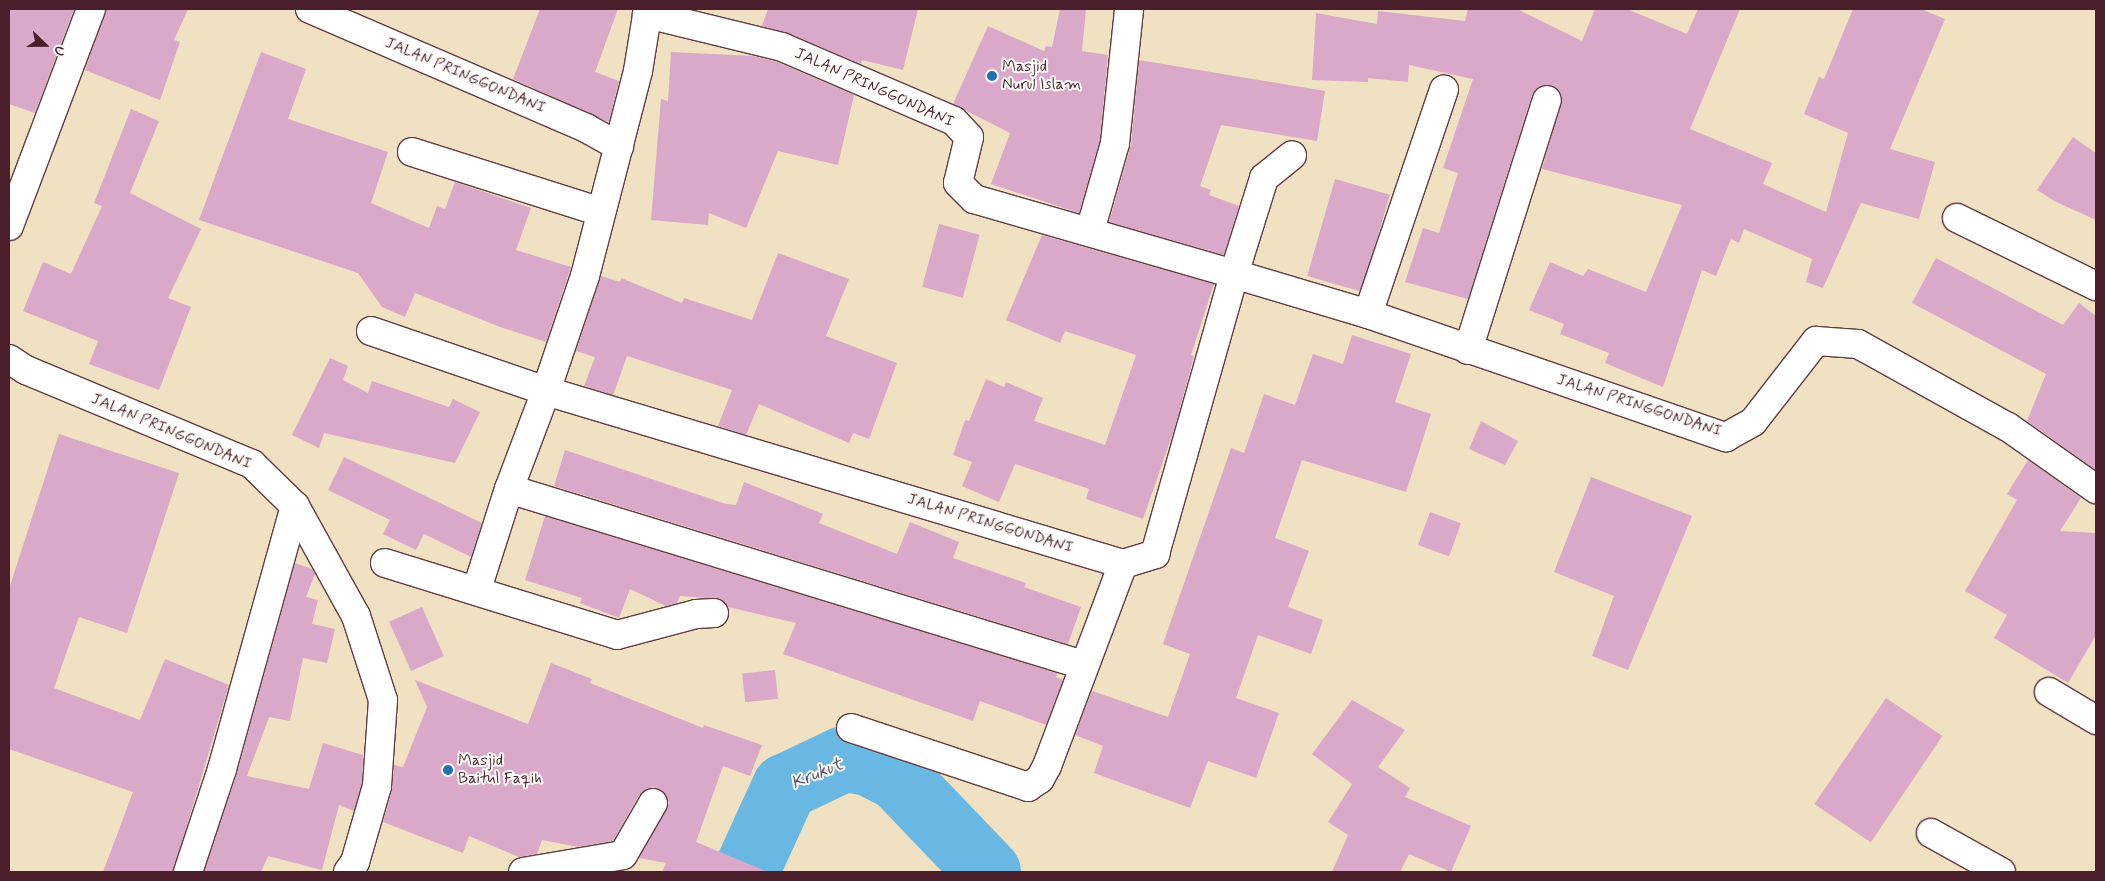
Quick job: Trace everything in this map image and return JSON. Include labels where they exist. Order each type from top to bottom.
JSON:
[{"type":"street","points":[[9,226],[91,9]]},
{"type":"street","name":"JALAN PRINGGONDANI","points":[[310,9],[586,128],[619,146]]},
{"type":"street","points":[[1090,231],[1115,143],[1129,9]]},
{"type":"street","name":"JALAN PRINGGONDANI","points":[[477,589],[509,489],[586,276],[619,146],[648,11],[782,47],[954,121],[969,137],[958,182],[974,199],[1090,231],[1368,314],[1468,350],[1726,437],[1753,422],[1816,341],[1858,344],[2008,427],[2096,489]]},
{"type":"street","points":[[1368,314],[1444,90]]},
{"type":"street","points":[[1468,350],[1547,100]]},
{"type":"street","points":[[412,152],[601,212]]},
{"type":"street","points":[[851,728],[1028,787],[1040,778],[1047,766],[1083,665],[1123,564],[1155,554],[1234,274],[1264,178],[1292,155]]},
{"type":"street","points":[[1957,218],[2096,286]]},
{"type":"street","points":[[371,331],[546,391]]},
{"type":"street","name":"JALAN PRINGGONDANI","points":[[9,359],[26,370],[252,464],[295,506],[356,616],[383,700],[377,786],[355,862],[348,872]]},
{"type":"street","name":"JALAN PRINGGONDANI","points":[[546,391],[1123,564]]},
{"type":"street","points":[[509,489],[1083,665]]},
{"type":"street","points":[[188,872],[222,769],[295,506]]},
{"type":"street","points":[[385,563],[477,589],[617,635],[696,614],[714,613]]},
{"type":"street","points":[[2049,692],[2096,720]]},
{"type":"street","points":[[523,872],[623,855],[653,803]]},
{"type":"street","points":[[1931,833],[2001,872]]},
{"type":"building","points":[[9,9],[74,9],[35,113],[9,104]]},
{"type":"building","points":[[106,9],[188,9],[174,40],[180,42],[160,100],[85,70]]},
{"type":"building","points":[[540,9],[618,9],[595,72],[619,81],[609,122],[513,79]]},
{"type":"building","points":[[768,9],[918,9],[903,70],[862,60],[861,64],[788,33],[762,26]]},
{"type":"building","points":[[1060,9],[1086,9],[1082,51],[1108,55],[1100,140],[1079,213],[991,184],[1010,133],[953,104],[988,26],[1044,51],[1046,46],[1052,47]]},
{"type":"building","points":[[1468,9],[1517,9],[1582,41],[1595,9],[1627,9],[1687,34],[1698,9],[1740,9],[1690,129],[1772,163],[1763,184],[1826,212],[1848,133],[1804,114],[1819,77],[1824,79],[1853,9],[1921,9],[1945,19],[1890,149],[1935,162],[1919,219],[1861,203],[1823,288],[1806,282],[1812,259],[1744,229],[1739,243],[1731,239],[1716,276],[1702,270],[1663,387],[1605,363],[1609,353],[1560,334],[1564,324],[1529,310],[1550,262],[1583,276],[1588,269],[1646,292],[1682,205],[1542,169],[1562,97],[1558,89],[1544,85],[1532,95],[1468,299],[1405,282],[1423,228],[1439,233],[1458,173],[1443,168],[1473,79],[1409,65],[1408,82],[1368,78],[1368,82],[1312,80],[1316,13],[1377,24],[1378,11],[1465,21]]},
{"type":"building","points":[[261,52],[306,69],[288,119],[388,152],[371,203],[429,228],[437,206],[445,209],[455,182],[531,208],[516,250],[571,267],[546,342],[500,327],[415,293],[405,317],[382,307],[358,273],[199,220]]},
{"type":"building","points":[[671,52],[753,56],[777,62],[854,95],[838,165],[778,151],[746,228],[709,213],[708,225],[651,220],[661,99],[668,101]]},
{"type":"building","points":[[1139,60],[1325,91],[1317,141],[1221,125],[1200,186],[1211,190],[1209,195],[1239,206],[1224,255],[1109,222],[1131,145]]},
{"type":"building","points":[[131,109],[159,121],[130,193],[201,229],[168,298],[191,307],[159,390],[89,364],[98,341],[23,311],[43,262],[71,274],[102,206],[94,203]]},
{"type":"building","points":[[2073,137],[2096,153],[2096,220],[2054,201],[2037,190]]},
{"type":"building","points":[[1335,179],[1390,195],[1362,292],[1307,276]]},
{"type":"building","points":[[939,224],[980,235],[963,298],[922,287]]},
{"type":"building","points":[[1042,235],[1214,284],[1191,355],[1194,356],[1174,430],[1143,519],[1086,499],[1089,489],[1015,464],[999,502],[962,486],[972,462],[953,455],[965,420],[969,421],[986,379],[1004,387],[1006,382],[1043,398],[1034,421],[1105,445],[1136,355],[1065,331],[1060,343],[1006,320]]},
{"type":"building","points":[[778,253],[849,279],[826,336],[897,363],[869,439],[853,433],[849,443],[759,404],[746,435],[718,426],[732,390],[627,356],[613,395],[584,386],[595,357],[576,351],[601,276],[620,282],[621,278],[682,303],[684,298],[752,320]]},
{"type":"building","points":[[1936,258],[2063,325],[2079,303],[2096,316],[2096,470],[2027,421],[2046,374],[1912,303]]},
{"type":"building","points":[[1352,335],[1411,354],[1395,402],[1431,414],[1406,492],[1302,460],[1275,538],[1309,551],[1288,607],[1323,620],[1311,654],[1258,635],[1236,698],[1279,713],[1256,778],[1208,761],[1190,808],[1094,773],[1103,746],[1075,735],[1092,691],[1168,717],[1190,654],[1163,644],[1231,448],[1244,453],[1264,394],[1295,405],[1313,354],[1343,364]]},
{"type":"building","points":[[330,358],[348,366],[343,380],[368,393],[372,381],[449,407],[453,399],[480,412],[455,463],[324,433],[319,448],[292,435]]},
{"type":"building","points":[[1481,421],[1518,441],[1505,465],[1469,449]]},
{"type":"building","points":[[59,434],[179,473],[127,633],[79,617],[54,688],[140,720],[165,659],[229,685],[173,872],[103,872],[133,792],[9,749],[9,589]]},
{"type":"building","points":[[565,450],[726,504],[736,505],[744,482],[823,514],[819,523],[897,554],[910,522],[959,542],[953,558],[1026,583],[1024,587],[1081,607],[1068,644],[554,486]]},
{"type":"building","points":[[344,457],[482,523],[471,557],[424,534],[416,550],[383,534],[390,520],[328,490]]},
{"type":"building","points":[[2028,460],[2081,498],[2060,531],[2096,533],[2096,635],[2068,683],[1994,638],[2007,615],[1965,591],[2017,500],[2007,494]]},
{"type":"building","points":[[1591,477],[1692,516],[1628,670],[1592,656],[1614,596],[1554,572]]},
{"type":"building","points":[[1430,512],[1461,523],[1449,556],[1418,545]]},
{"type":"building","points":[[545,516],[1057,673],[1056,677],[1063,680],[1046,725],[980,701],[973,721],[783,654],[796,623],[728,607],[721,599],[680,596],[677,603],[666,606],[630,589],[619,618],[580,603],[582,598],[525,580]]},
{"type":"building","points":[[295,563],[312,569],[315,574],[306,597],[318,600],[312,624],[335,629],[327,663],[303,658],[290,721],[269,717],[247,776],[309,789],[323,743],[363,755],[362,783],[354,811],[339,805],[322,870],[268,856],[261,872],[204,872],[237,773]]},
{"type":"building","points":[[422,607],[444,656],[411,671],[389,622]]},
{"type":"building","points":[[551,663],[592,679],[590,683],[703,728],[704,725],[762,745],[750,776],[723,766],[696,842],[768,872],[662,872],[666,863],[639,858],[669,803],[666,795],[653,787],[639,795],[613,841],[578,847],[542,840],[537,854],[519,857],[469,836],[463,853],[383,822],[392,790],[394,765],[403,767],[427,707],[415,680],[528,724]]},
{"type":"building","points":[[775,670],[778,699],[745,702],[742,673]]},
{"type":"building","points":[[1886,698],[1942,736],[1871,842],[1814,804]]},
{"type":"building","points":[[1352,700],[1405,730],[1378,767],[1410,788],[1405,797],[1471,826],[1451,872],[1409,854],[1400,872],[1332,872],[1348,835],[1328,822],[1352,784],[1312,754]]},
{"type":"waterway","name":"Krukut","points":[[746,872],[785,787],[844,759],[869,763],[898,778],[988,872]]},
{"type":"place","name":"Masjid Nurul Islam","points":[[992,76]]},
{"type":"place","name":"Masjid Baitul Faqih","points":[[448,770]]}]
